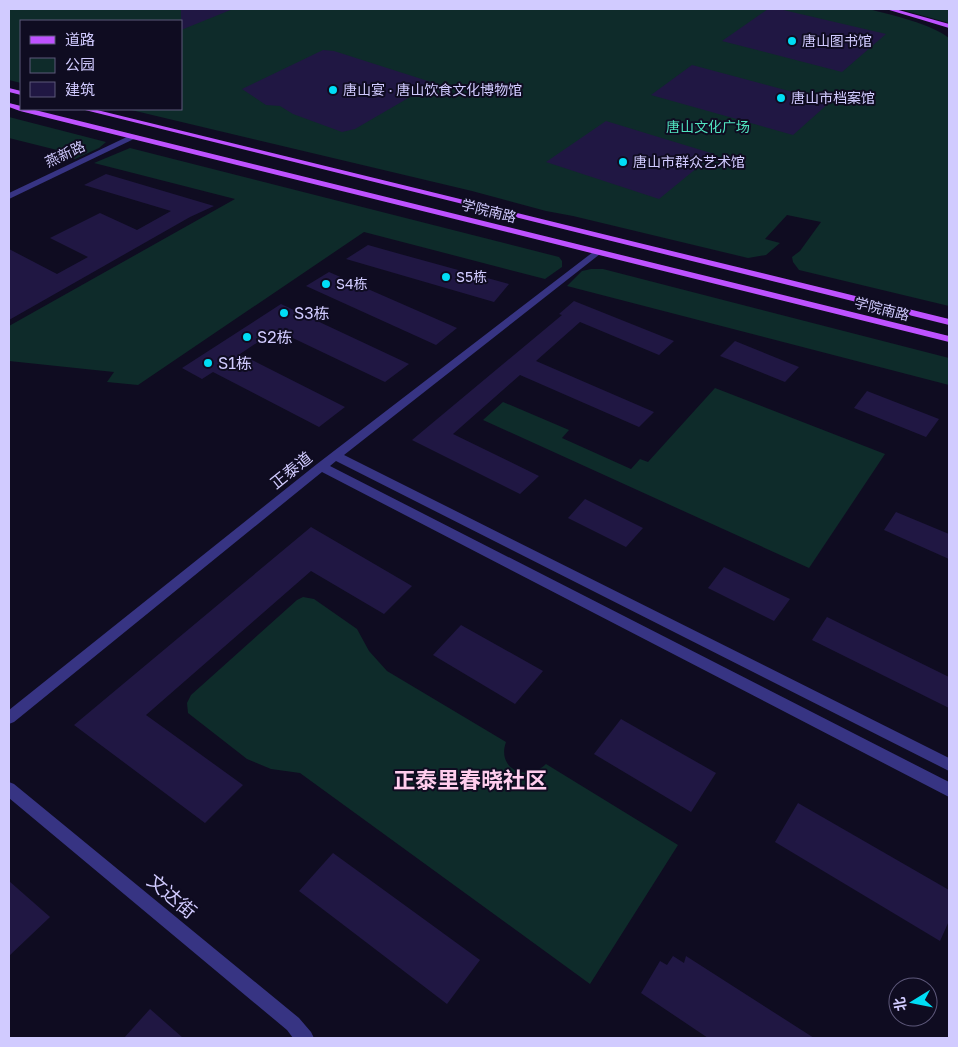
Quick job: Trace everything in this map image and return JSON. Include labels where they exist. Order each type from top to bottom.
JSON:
[{"type":"main road","points":[[890,9],[949,26]]},
{"type":"main road","name":"学院南路","points":[[30,110],[949,340]]},
{"type":"main road","name":"学院南路","points":[[89,110],[949,322]]},
{"type":"street","name":"燕新路","points":[[9,196],[134,137]]},
{"type":"street","name":"正泰道","points":[[9,718],[321,467],[596,252]]},
{"type":"street","points":[[336,456],[949,765]]},
{"type":"street","points":[[321,467],[949,790]]},
{"type":"street","name":"文达街","points":[[9,789],[293,1024],[305,1038]]},
{"type":"green space","name":"唐山文化广场","points":[[9,9],[869,9],[911,20],[932,28],[949,38],[949,306],[799,270],[792,257],[800,251],[821,222],[787,215],[765,239],[780,243],[766,255],[748,258],[131,110],[182,110],[182,20],[20,20],[20,83],[9,80]]},
{"type":"green space","points":[[899,9],[949,9],[949,23]]},
{"type":"green space","points":[[9,117],[106,142],[99,148],[75,159],[68,156],[65,152],[9,138]]},
{"type":"green space","points":[[130,148],[559,257],[562,261],[562,267],[545,279],[364,232],[138,385],[107,382],[114,372],[9,361],[9,326],[235,199],[94,163]]},
{"type":"green space","points":[[603,269],[949,358],[949,385],[567,286],[582,271]]},
{"type":"green space","points":[[715,388],[885,454],[809,568],[483,420],[503,402],[569,430],[562,438],[631,469],[640,459],[648,462]]},
{"type":"green space","points":[[303,597],[314,599],[357,629],[369,651],[387,671],[506,742],[504,752],[506,760],[516,770],[531,772],[546,764],[678,845],[590,984],[300,773],[271,769],[247,759],[188,713],[187,703],[191,695],[297,600]]},
{"type":"building","points":[[181,9],[233,9],[182,30]]},
{"type":"building","name":"唐山图书馆","points":[[768,9],[779,9],[886,34],[842,72],[722,41]]},
{"type":"building","name":"唐山宴 · 唐山饮食文化博物馆","points":[[323,50],[334,51],[434,83],[355,129],[342,132],[293,114],[280,106],[266,105],[242,89]]},
{"type":"building","name":"唐山市档案馆","points":[[692,65],[830,102],[793,135],[651,95]]},
{"type":"building","name":"唐山市群众艺术馆","points":[[606,121],[714,154],[659,199],[546,162]]},
{"type":"building","points":[[106,174],[214,206],[190,217],[9,320],[9,249],[57,274],[88,257],[50,238],[100,213],[137,230],[171,211],[84,185]]},
{"type":"building","name":"S5栋","points":[[368,245],[509,284],[494,302],[346,259]]},
{"type":"building","points":[[329,272],[457,328],[436,345],[306,286]]},
{"type":"building","points":[[574,301],[674,341],[659,355],[580,322],[536,361],[654,412],[639,427],[520,375],[453,434],[539,476],[520,494],[412,440],[562,315],[559,314]]},
{"type":"building","points":[[281,304],[409,364],[385,382],[276,330],[240,354],[345,407],[319,427],[213,372],[202,379],[182,368]]},
{"type":"building","points":[[735,341],[799,367],[785,382],[720,356]]},
{"type":"building","points":[[867,391],[939,419],[926,437],[854,408]]},
{"type":"building","points":[[585,499],[643,528],[626,547],[568,518]]},
{"type":"building","points":[[896,512],[949,534],[949,559],[884,530]]},
{"type":"building","points":[[311,527],[412,586],[384,614],[311,571],[146,715],[243,785],[205,823],[74,725]]},
{"type":"building","points":[[724,567],[790,599],[774,621],[708,588]]},
{"type":"building","points":[[827,617],[949,677],[949,708],[812,640]]},
{"type":"building","points":[[461,625],[543,671],[515,704],[433,655]]},
{"type":"building","points":[[621,719],[716,773],[691,812],[594,754]]},
{"type":"building","points":[[798,803],[949,890],[949,921],[940,941],[775,842]]},
{"type":"building","points":[[333,853],[480,960],[447,1004],[299,891]]},
{"type":"building","points":[[9,881],[50,917],[9,956]]},
{"type":"building","points":[[673,956],[684,963],[686,956],[814,1038],[708,1038],[641,993],[660,961],[667,965]]},
{"type":"building","points":[[150,1009],[183,1038],[124,1038]]},
{"type":"place","name":"唐山图书馆","points":[[792,41]]},
{"type":"place","name":"唐山宴 · 唐山饮食文化博物馆","points":[[333,90]]},
{"type":"place","name":"唐山市档案馆","points":[[781,98]]},
{"type":"place","name":"唐山市群众艺术馆","points":[[623,162]]},
{"type":"place","name":"S5栋","points":[[446,277]]},
{"type":"place","name":"S4栋","points":[[326,284]]},
{"type":"place","name":"S3栋","points":[[284,313]]},
{"type":"place","name":"S2栋","points":[[247,337]]},
{"type":"place","name":"S1栋","points":[[208,363]]},
{"type":"district","name":"正泰里春晓社区","points":[[470,780]]}]
